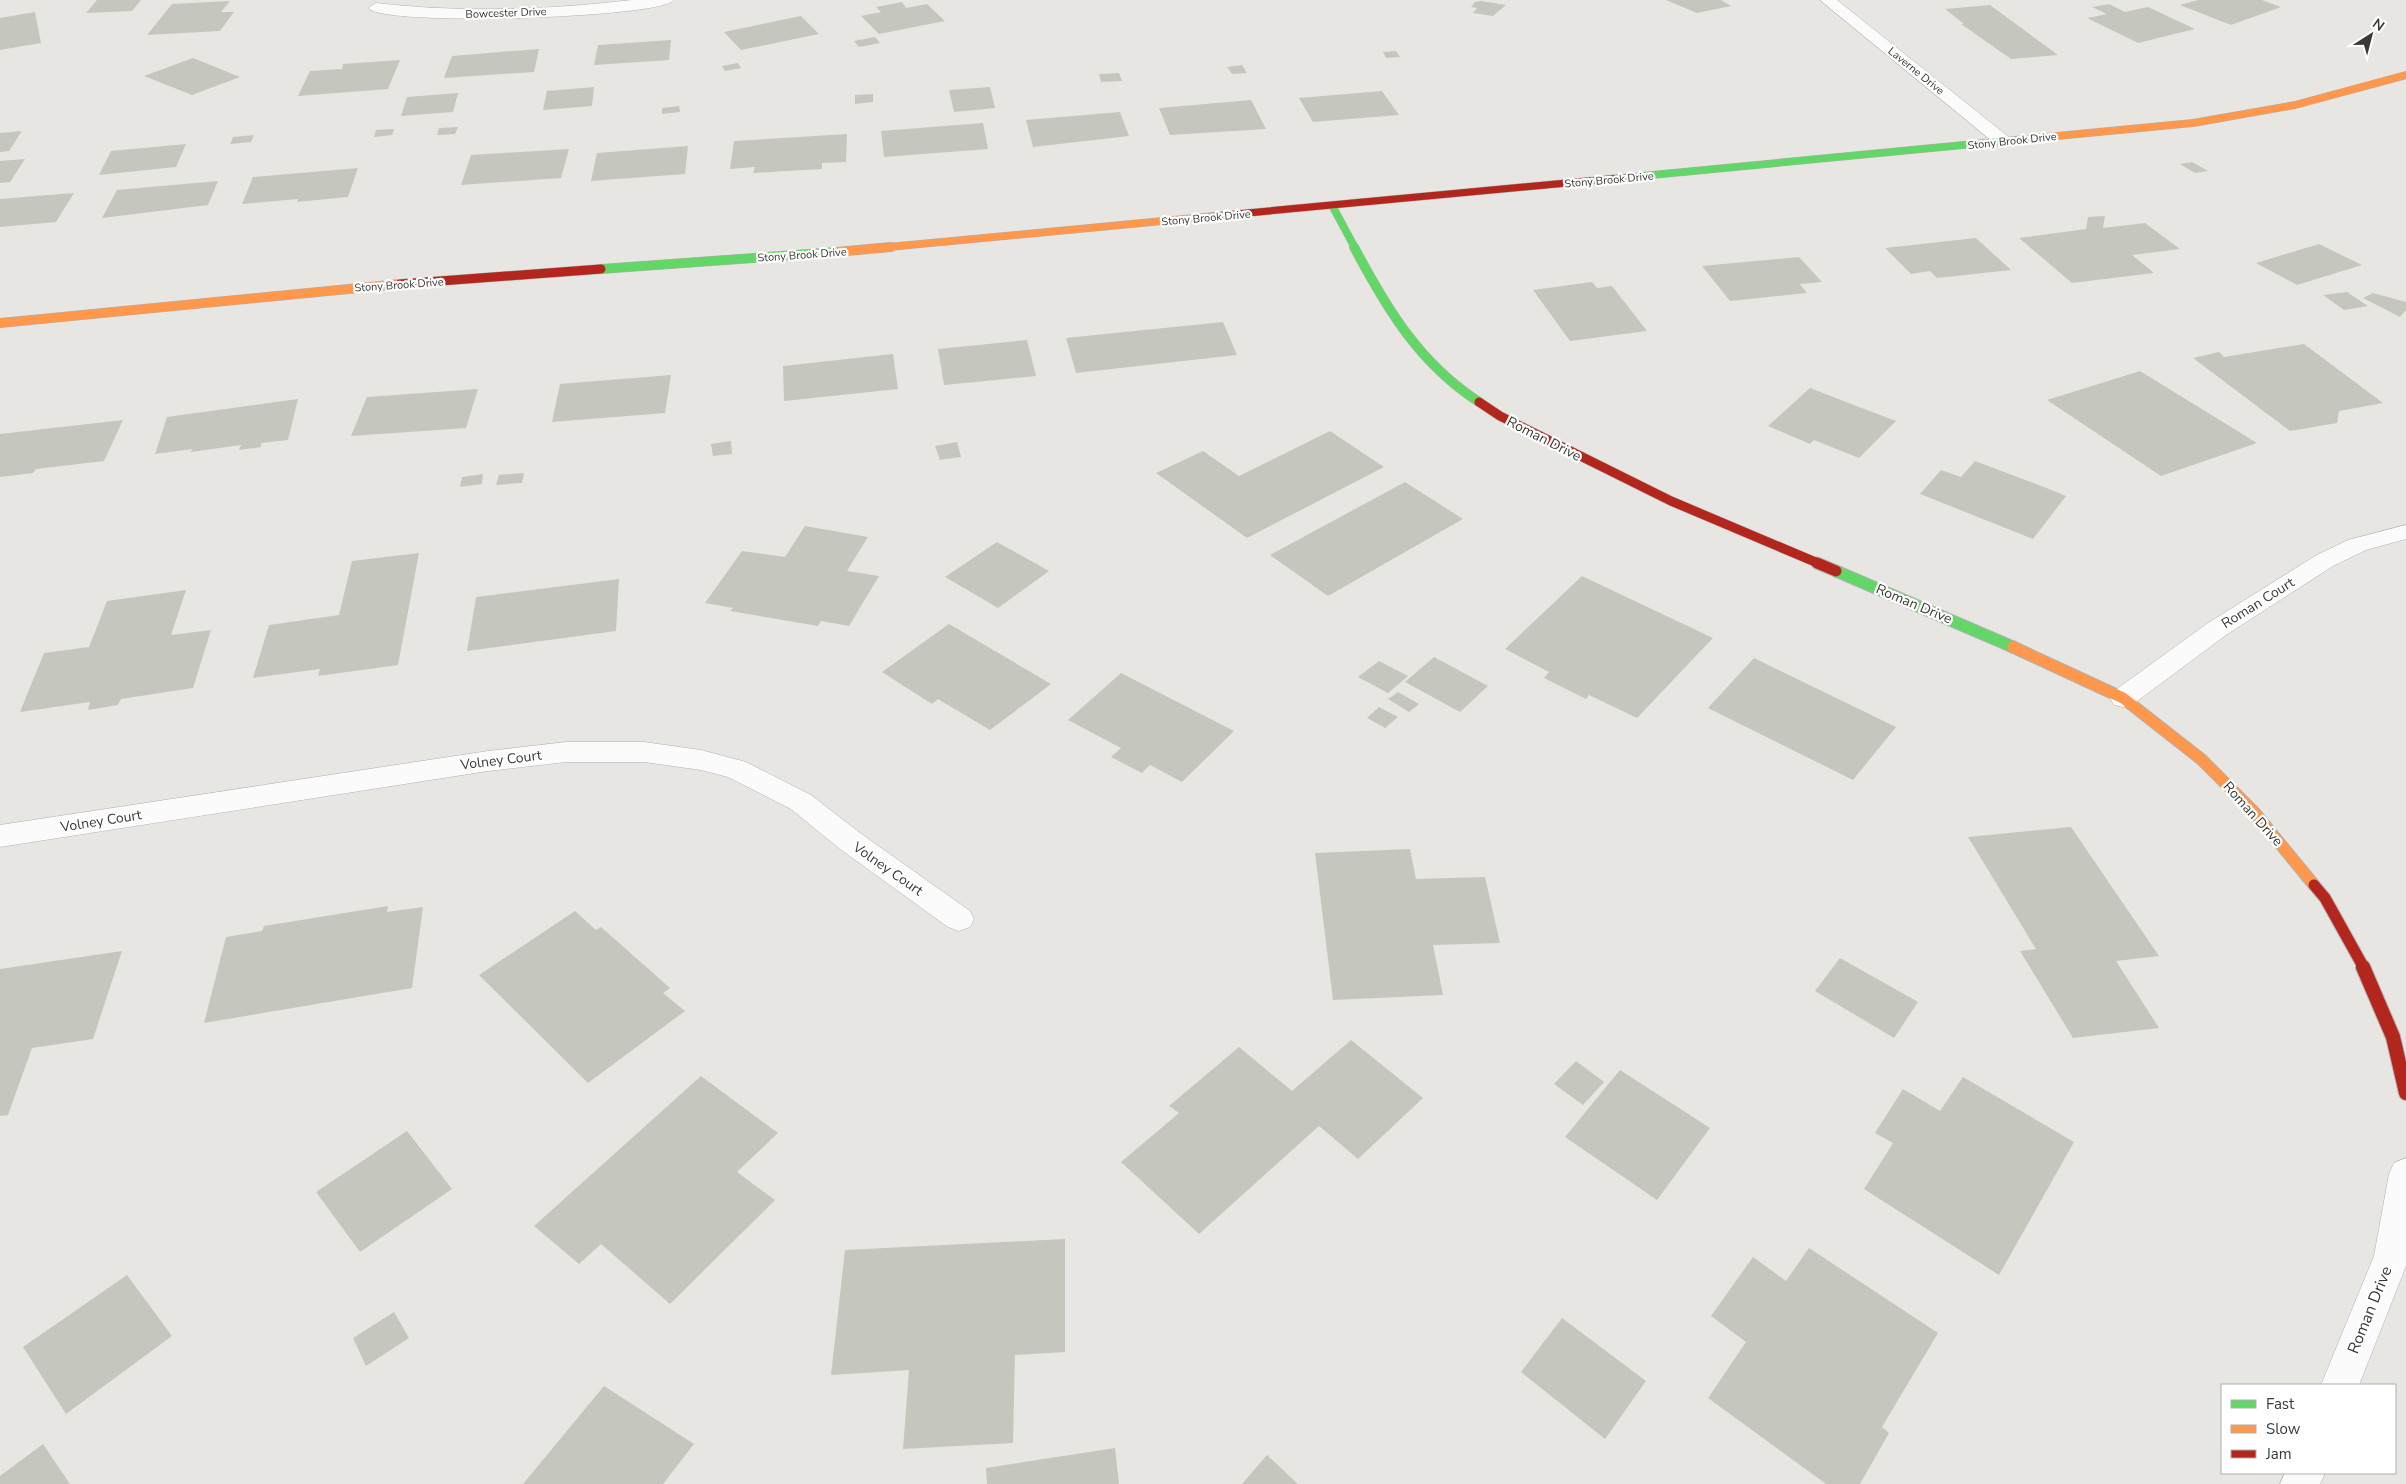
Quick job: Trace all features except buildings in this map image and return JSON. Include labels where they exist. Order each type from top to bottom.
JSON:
[{"type":"street","name":"Bowcester Drive","points":[[376,8],[452,15],[484,15],[549,12],[667,0]]},
{"type":"street","name":"Laverne Drive","points":[[1828,0],[2004,142]]},
{"type":"street","name":"Stony Brook Drive","points":[[0,324],[376,286],[854,251],[2193,123],[2295,105],[2406,75]]},
{"type":"street","name":"Roman Drive","points":[[1333,206],[1380,295],[1424,356],[1450,383],[1500,416],[1671,501],[1997,639],[2123,698],[2202,759],[2254,812],[2325,898],[2371,981],[2392,1038],[2406,1093]]},
{"type":"street","name":"Roman Court","points":[[2123,698],[2216,629],[2324,561],[2357,545],[2406,532]]},
{"type":"street","name":"Volney Court","points":[[0,836],[488,761],[566,752],[644,752],[701,760],[736,769],[801,802],[850,841],[959,919]]},
{"type":"street","name":"Roman Drive","points":[[2340,1384],[2392,1256],[2406,1174]]},
{"type":"traffic: fast","points":[[1631,177],[2036,138]]},
{"type":"traffic: fast","points":[[1333,207],[1384,301],[1415,346],[1451,383],[1479,402]]},
{"type":"traffic: fast","points":[[601,269],[836,252]]},
{"type":"traffic: fast","points":[[1836,571],[2013,647]]},
{"type":"traffic: slow","points":[[2036,138],[2193,123],[2295,105],[2406,75]]},
{"type":"traffic: slow","points":[[836,252],[1215,216]]},
{"type":"traffic: slow","points":[[0,323],[400,284]]},
{"type":"traffic: slow","points":[[2013,647],[2123,698],[2201,759],[2254,812],[2314,885]]},
{"type":"traffic: jam","points":[[1215,216],[1631,177]]},
{"type":"traffic: jam","points":[[400,284],[601,269]]},
{"type":"traffic: jam","points":[[1479,402],[1500,416],[1671,501],[1836,571]]},
{"type":"traffic: jam","points":[[2314,885],[2325,898],[2371,981],[2393,1037],[2406,1093]]}]
